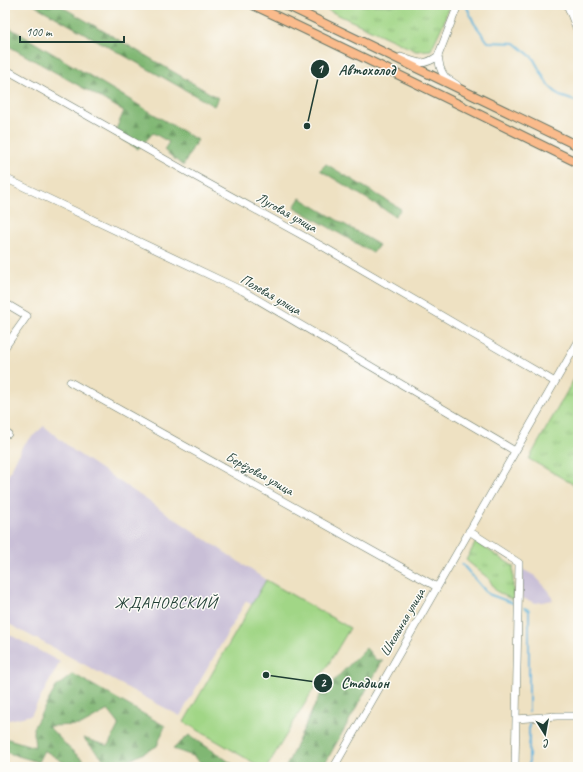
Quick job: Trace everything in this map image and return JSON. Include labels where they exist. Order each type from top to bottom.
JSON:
[{"type":"main road","points":[[253,5],[423,86],[578,163]]},
{"type":"main road","points":[[286,5],[482,101],[578,146]]},
{"type":"street","points":[[381,51],[420,63],[431,62],[438,56],[458,5]]},
{"type":"street","points":[[578,7],[568,7],[578,32]]},
{"type":"street","points":[[438,56],[440,67],[445,77],[482,101]]},
{"type":"street","name":"Луговая улица","points":[[5,69],[327,249],[555,382]]},
{"type":"street","name":"Полевая улица","points":[[5,178],[242,291],[515,451]]},
{"type":"street","points":[[5,303],[27,316],[5,347]]},
{"type":"street","name":"Школьная улица","points":[[334,767],[578,342]]},
{"type":"street","name":"Берёзовая улица","points":[[70,382],[437,587]]},
{"type":"street","points":[[470,531],[519,563],[515,767]]},
{"type":"street","points":[[516,719],[578,716]]},
{"type":"shaded area","points":[[44,426],[74,451],[266,580],[252,605],[246,601],[180,716],[5,622],[5,482],[23,445]]},
{"type":"shaded area","points":[[522,569],[535,576],[549,591],[553,600],[536,603],[522,598]]},
{"type":"shaded area","points":[[5,632],[60,662],[31,715],[9,720],[5,718]]},
{"type":"green space","points":[[34,5],[59,5],[218,98],[214,106]]},
{"type":"green space","points":[[317,5],[449,5],[444,22],[431,50],[416,51]]},
{"type":"green space","points":[[5,25],[197,140],[183,166],[164,150],[169,142],[153,133],[138,149],[114,134],[124,111],[5,44]]},
{"type":"green space","points":[[326,164],[401,209],[395,216],[320,170]]},
{"type":"green space","points":[[300,198],[379,245],[373,253],[294,207]]},
{"type":"green space","points":[[578,372],[578,487],[529,459]]},
{"type":"green space","points":[[476,542],[513,566],[513,600],[496,591],[489,579],[466,560]]},
{"type":"green space","points":[[266,580],[350,628],[267,767],[261,767],[184,722]]},
{"type":"green space","points":[[366,648],[376,660],[383,660],[323,767],[286,767],[319,696]]},
{"type":"green space","points":[[73,674],[165,726],[157,746],[117,767],[111,767],[83,738],[108,746],[119,724],[108,710],[81,725],[48,726],[69,748],[91,767],[71,767],[44,750],[38,762],[5,752],[5,738],[35,747],[33,728],[56,687]]},
{"type":"green space","points":[[189,735],[237,767],[205,767],[193,756],[173,749]]},
{"type":"waterway","points":[[466,5],[474,23],[488,42],[515,43],[533,58],[548,85],[560,96],[578,102]]},
{"type":"waterway","points":[[462,564],[488,594],[513,603]]},
{"type":"waterway","points":[[524,608],[529,610],[529,712]]},
{"type":"waterway","points":[[529,723],[529,767]]},
{"type":"place","name":"Автохолод","points":[[307,126]]},
{"type":"place","name":"Стадион","points":[[266,675]]},
{"type":"district","name":"ЖДАНОВСКИЙ","points":[[166,602]]}]
